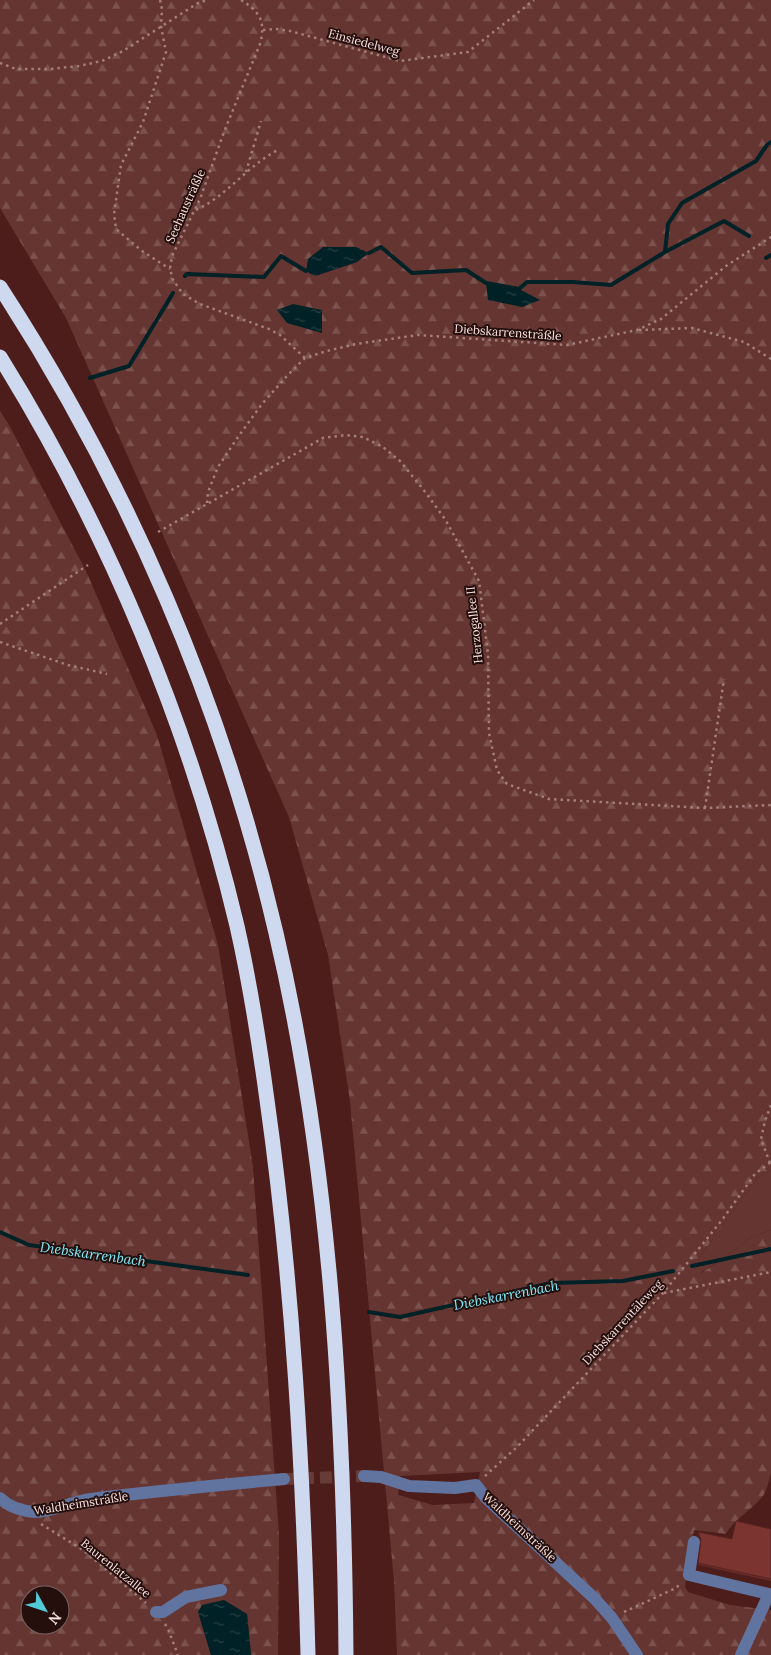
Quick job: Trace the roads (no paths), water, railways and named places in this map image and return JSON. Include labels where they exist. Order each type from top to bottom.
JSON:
[{"type":"highway","points":[[0,287],[46,361],[80,421],[115,488],[152,566],[179,628],[213,716],[238,792],[265,885],[284,967],[298,1040],[320,1190],[329,1280],[338,1411],[345,1556],[346,1655]]},
{"type":"highway","points":[[0,357],[63,466],[132,611],[162,685],[201,795],[237,925],[260,1048],[287,1266],[300,1449],[308,1655]]},
{"type":"lane","name":"Waldheimsträßle","points":[[364,1476],[381,1477],[409,1486],[455,1488],[476,1485],[486,1498],[594,1598],[612,1618],[637,1655]]},
{"type":"lane","name":"Waldheimsträßle","points":[[0,1498],[15,1508],[37,1512],[86,1500],[178,1488],[284,1479]]},
{"type":"lane","points":[[694,1542],[689,1575],[770,1593],[741,1655]]},
{"type":"lane","points":[[156,1612],[163,1612],[186,1597],[221,1590]]},
{"type":"water","points":[[323,247],[356,247],[369,253],[357,262],[315,276],[306,271],[308,259]]},
{"type":"water","points":[[486,283],[519,289],[540,300],[522,307],[488,300]]},
{"type":"water","points":[[293,304],[322,310],[322,333],[287,323],[277,310]]},
{"type":"water","points":[[224,1600],[247,1614],[251,1655],[211,1655],[198,1612],[202,1605]]},
{"type":"waterway","points":[[665,252],[668,224],[682,203],[756,161],[771,142]]},
{"type":"waterway","points":[[369,253],[381,247],[412,273],[466,270],[486,283],[519,289],[527,282],[573,282],[611,285],[665,252],[724,221],[749,236]]},
{"type":"waterway","points":[[766,258],[771,255]]},
{"type":"waterway","points":[[185,276],[187,274],[264,277],[281,256],[306,271]]},
{"type":"waterway","points":[[90,378],[129,366],[173,293]]},
{"type":"waterway","name":"Diebskarrenbach","points":[[0,1232],[29,1245],[248,1275]]},
{"type":"waterway","points":[[692,1266],[771,1249]]},
{"type":"waterway","name":"Diebskarrenbach","points":[[369,1312],[400,1317],[551,1283],[623,1281],[673,1271]]},
{"type":"tunnel","points":[[284,1479],[364,1476]]}]
